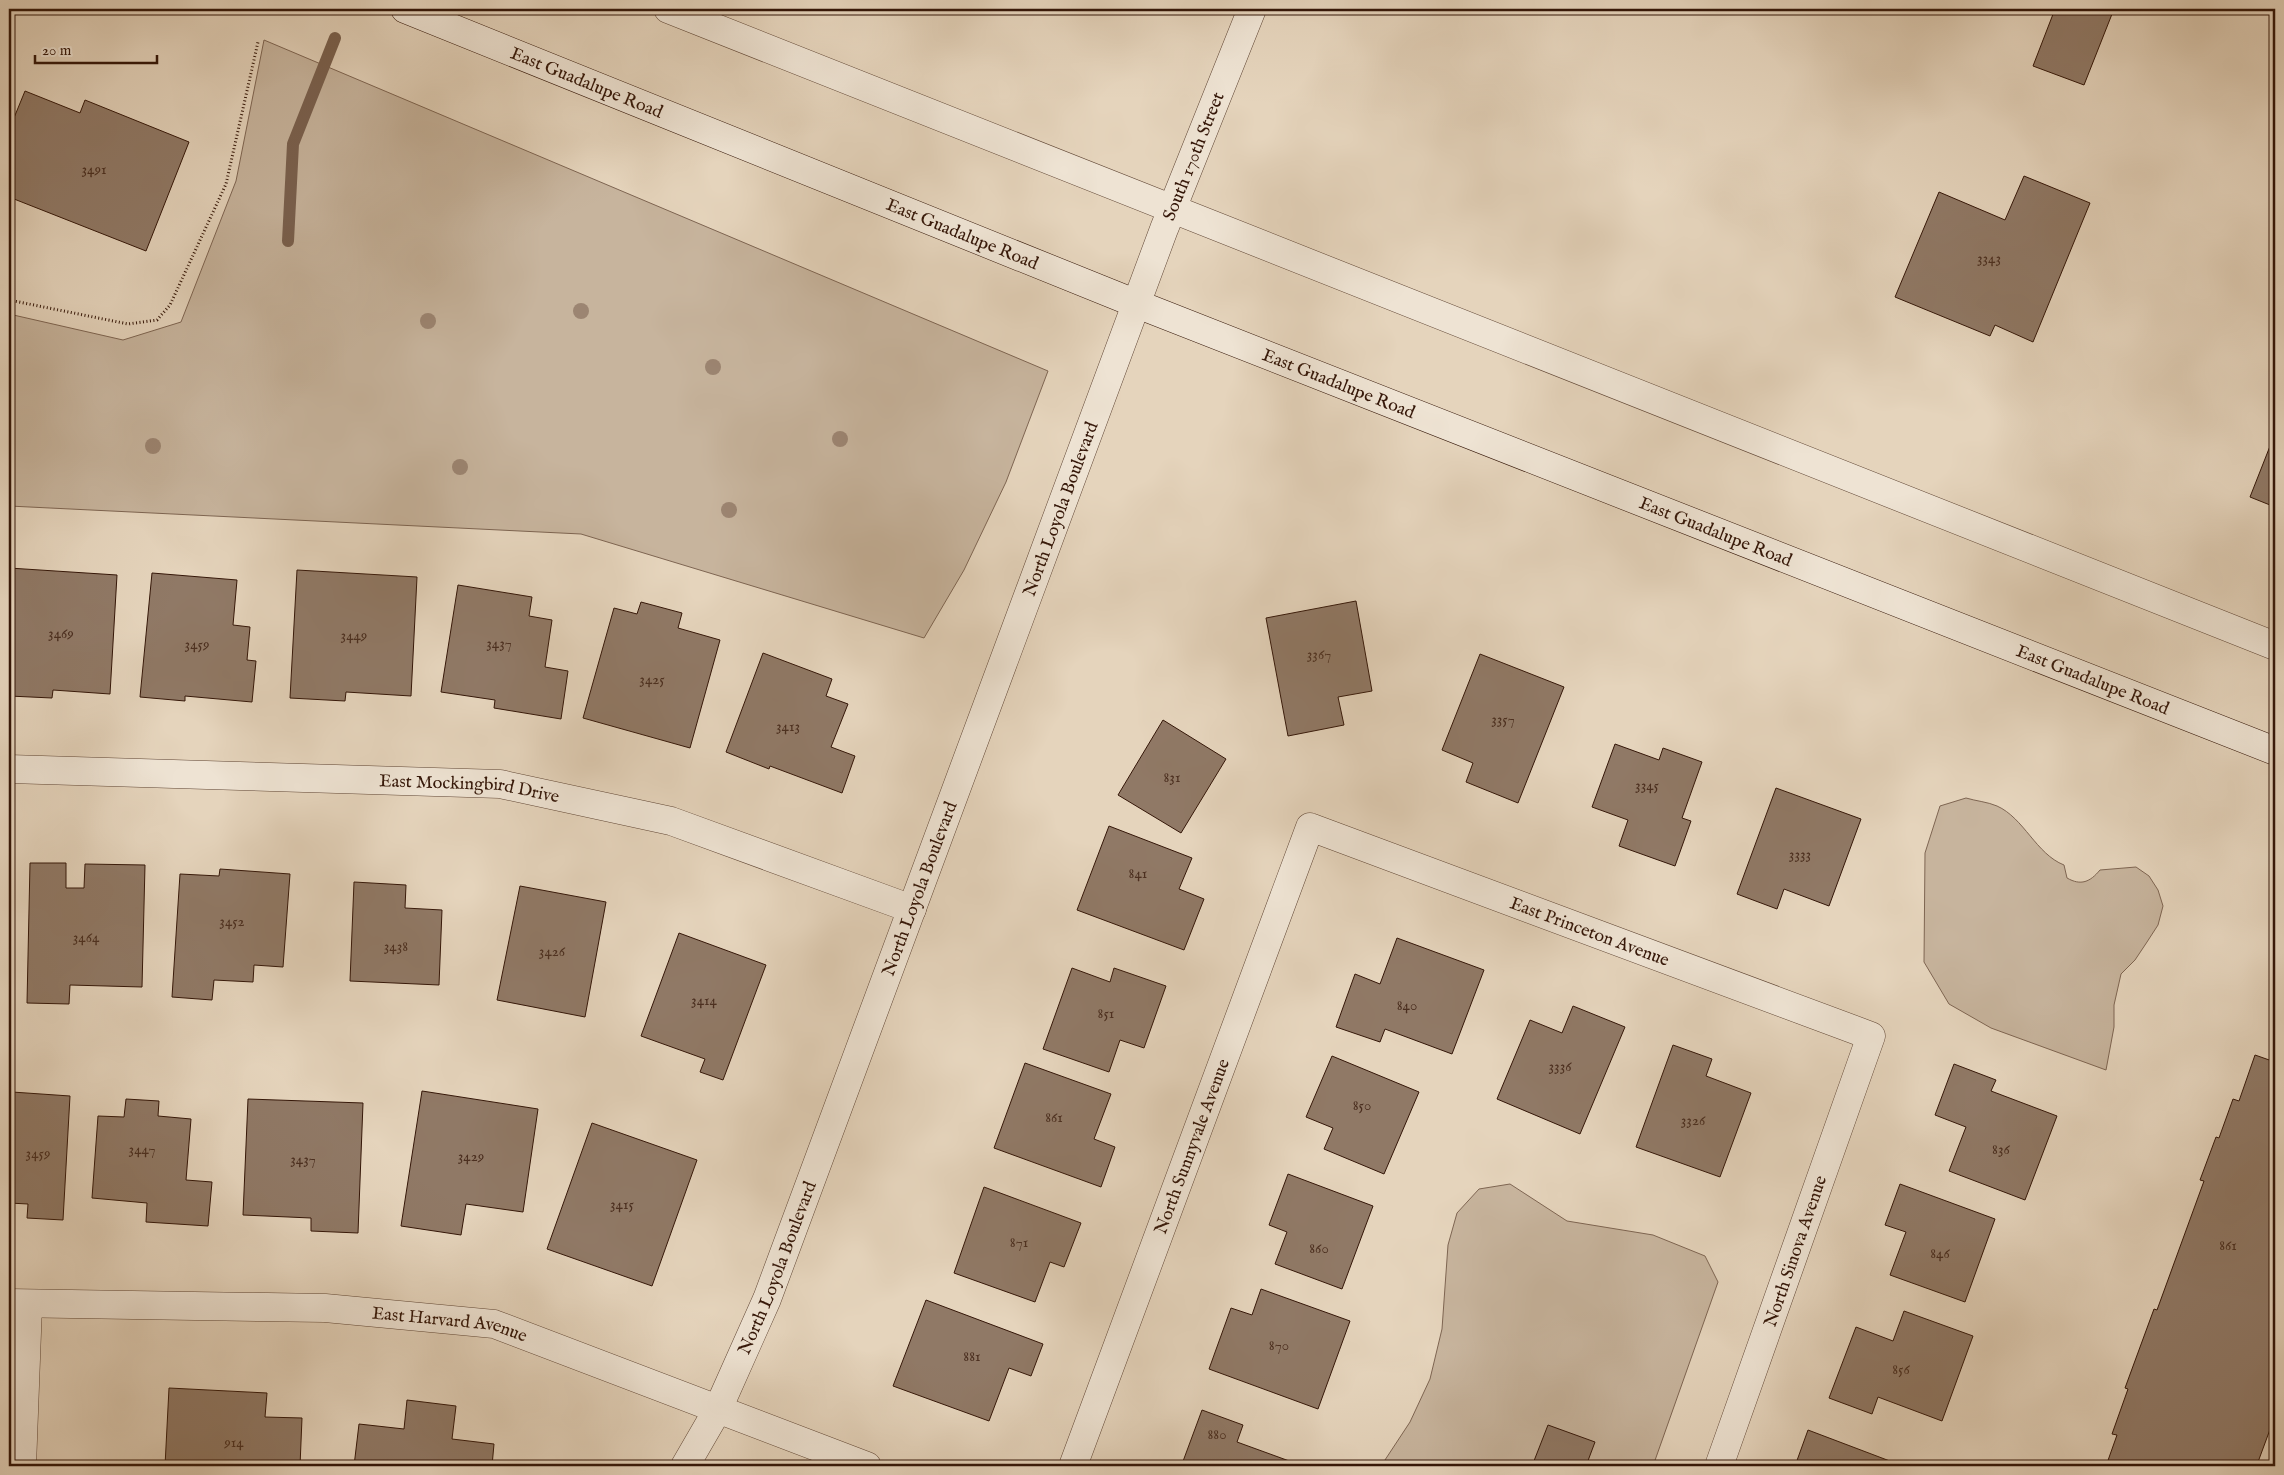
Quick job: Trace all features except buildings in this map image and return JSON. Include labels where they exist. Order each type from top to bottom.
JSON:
[{"type":"street","name":"East Guadalupe Road","points":[[405,9],[1137,304],[2275,751]]},
{"type":"street","points":[[668,9],[2275,646]]},
{"type":"street","name":"South 170th Street","points":[[1137,304],[1172,209],[1252,9]]},
{"type":"street","name":"North Loyola Boulevard","points":[[685,1466],[718,1409],[767,1299],[1137,304]]},
{"type":"street","name":"East Mockingbird Drive","points":[[9,769],[500,784],[671,821],[912,909]]},
{"type":"street","name":"East Princeton Avenue","points":[[1310,827],[1870,1036]]},
{"type":"street","name":"North Sunnyvale Avenue","points":[[1073,1466],[1310,827]]},
{"type":"street","name":"North Sinova Avenue","points":[[1719,1466],[1870,1036]]},
{"type":"street","points":[[18,1304],[22,1466]]},
{"type":"street","name":"East Harvard Avenue","points":[[18,1304],[325,1308],[494,1324],[867,1466]]},
{"type":"path","points":[[9,300],[128,324],[156,320],[170,305],[226,184],[258,42]]},
{"type":"shaded area","points":[[264,40],[1048,371],[1006,482],[964,570],[924,638],[581,534],[9,506],[9,314],[123,340],[181,322],[236,181]]},
{"type":"shaded area","points":[[1966,798],[1997,806],[2015,819],[2046,853],[2064,865],[2067,878],[2077,882],[2085,882],[2100,870],[2136,867],[2149,876],[2158,890],[2163,906],[2158,925],[2135,960],[2121,974],[2114,1005],[2114,1027],[2106,1070],[1991,1028],[1949,1004],[1924,962],[1925,853],[1940,806]]},
{"type":"shaded area","points":[[1510,1184],[1567,1221],[1653,1235],[1705,1256],[1718,1282],[1653,1466],[1381,1466],[1410,1422],[1430,1379],[1442,1329],[1448,1245],[1457,1213],[1479,1189]]},
{"type":"waterway","points":[[288,241],[293,144],[335,38]]}]
